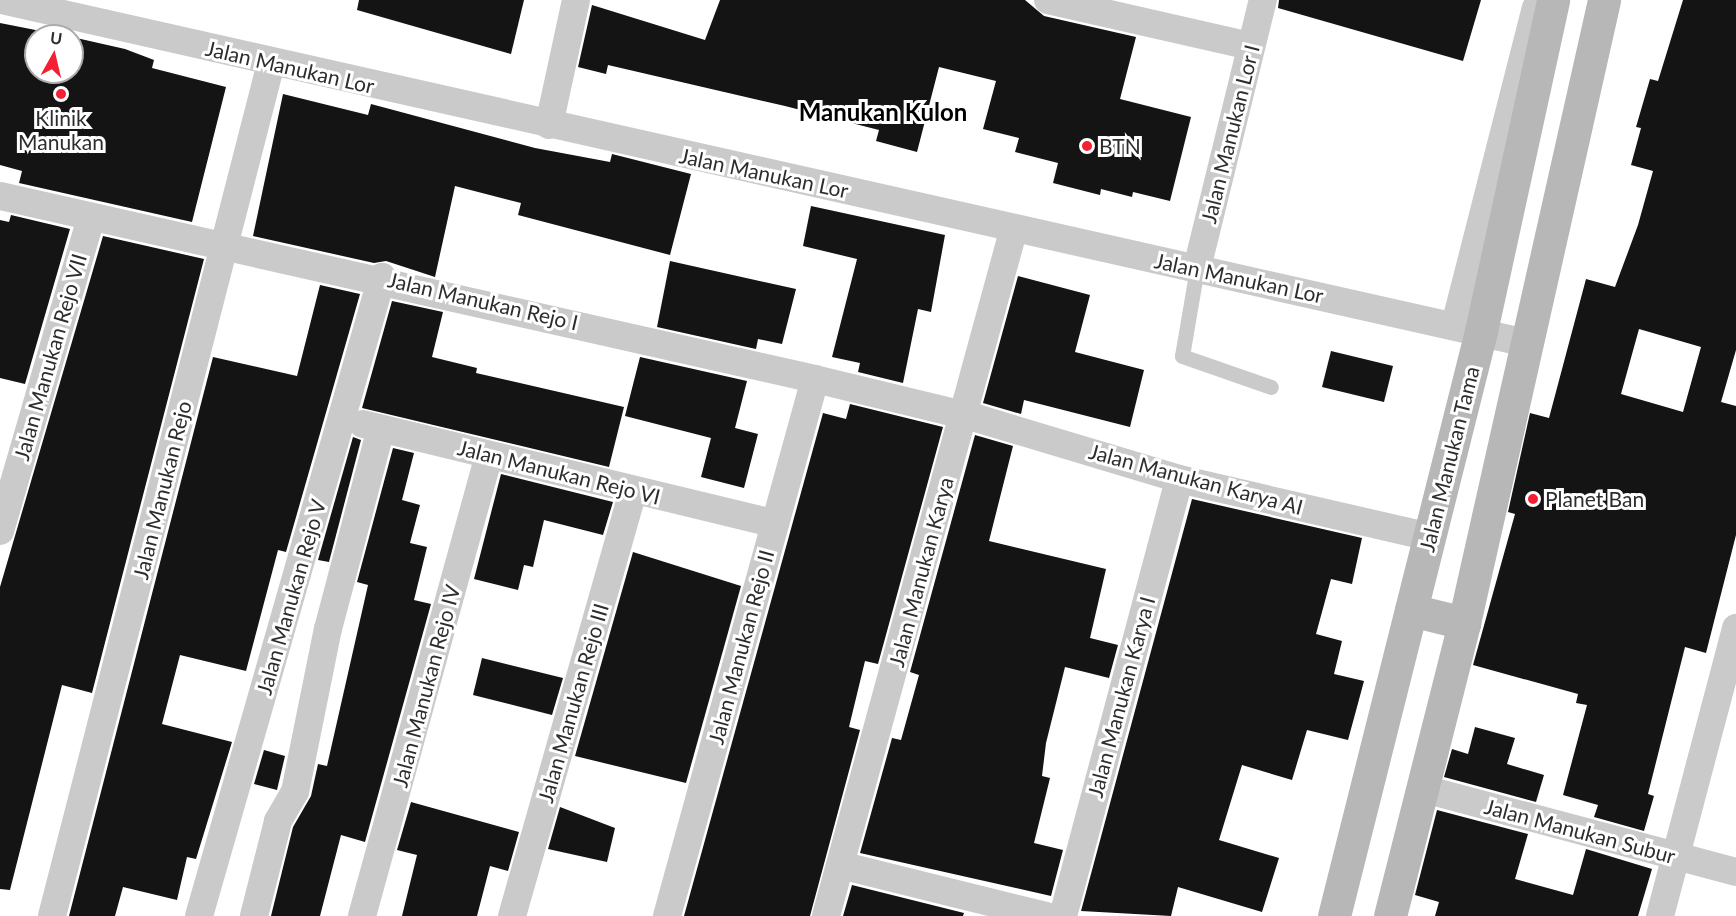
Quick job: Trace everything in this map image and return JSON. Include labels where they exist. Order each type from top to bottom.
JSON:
[{"type":"street","name":"Jalan Manukan Lor","points":[[1,0],[271,63],[1468,328],[1527,343]]},
{"type":"street","points":[[549,125],[576,0]]},
{"type":"street","name":"Jalan Manukan Lor I","points":[[1197,268],[1263,0]]},
{"type":"street","points":[[1468,328],[1538,0]]},
{"type":"street","name":"Jalan Manukan Tama","points":[[1334,916],[1431,537],[1468,328],[1553,0]]},
{"type":"street","points":[[1390,916],[1424,789],[1464,623],[1604,0]]},
{"type":"street","points":[[1062,2],[1251,46]]},
{"type":"street","name":"Jalan Manukan Rejo","points":[[52,916],[271,63]]},
{"type":"street","name":"Jalan Manukan Rejo I","points":[[0,196],[382,277],[964,415]]},
{"type":"street","name":"Jalan Manukan Rejo VII","points":[[0,531],[91,217]]},
{"type":"street","name":"Jalan Manukan Karya","points":[[826,916],[1014,228]]},
{"type":"street","name":"Jalan Manukan Rejo V","points":[[199,916],[382,277]]},
{"type":"street","name":"Jalan Manukan Rejo II","points":[[667,916],[815,379]]},
{"type":"street","name":"Jalan Manukan Karya AI","points":[[964,415],[1179,479],[1431,537]]},
{"type":"street","name":"Jalan Manukan Rejo VI","points":[[343,419],[775,524]]},
{"type":"street","name":"Jalan Manukan Rejo V","points":[[254,916],[278,821],[295,792],[328,629],[381,429]]},
{"type":"street","name":"Jalan Manukan Rejo IV","points":[[362,916],[489,455]]},
{"type":"street","name":"Jalan Manukan Karya I","points":[[1063,916],[1179,479]]},
{"type":"street","name":"Jalan Manukan Rejo III","points":[[512,916],[633,490]]},
{"type":"street","points":[[1411,610],[1464,623]]},
{"type":"street","points":[[1660,916],[1675,856],[1725,715],[1736,628]]},
{"type":"street","name":"Jalan Manukan Subur","points":[[1424,789],[1736,872]]},
{"type":"street","points":[[840,865],[1046,916]]},
{"type":"lane","points":[[1197,268],[1182,356],[1271,387]]},
{"type":"building","points":[[359,0],[524,0],[511,54],[357,10]]},
{"type":"building","points":[[720,0],[1025,0],[1044,16],[1136,37],[1120,99],[1191,117],[1170,201],[1133,192],[1132,197],[1101,189],[1100,195],[1053,183],[1058,163],[1015,152],[1019,138],[983,129],[996,81],[939,67],[917,152],[876,141],[879,130],[785,106],[608,65],[606,74],[578,67],[592,5],[705,40]]},
{"type":"building","points":[[1279,0],[1481,0],[1463,61],[1278,8]]},
{"type":"building","points":[[1683,0],[1736,0],[1736,350],[1721,402],[1736,406],[1736,535],[1706,653],[1685,647],[1648,794],[1654,796],[1644,831],[1594,817],[1598,805],[1563,795],[1587,705],[1576,703],[1578,694],[1473,665],[1515,514],[1508,512],[1530,413],[1549,418],[1586,279],[1615,287],[1638,225],[1653,171],[1631,165],[1641,128],[1636,127],[1650,79],[1658,81]],"holes":[[[1639,329],[1701,347],[1683,412],[1621,394]]]},
{"type":"building","points":[[0,23],[24,28],[24,84],[84,84],[84,40],[125,49],[154,60],[152,68],[226,87],[192,222],[19,183],[22,171],[0,165]]},
{"type":"building","points":[[283,94],[368,115],[371,104],[535,148],[610,162],[612,154],[691,174],[670,255],[518,215],[521,203],[455,186],[435,277],[386,261],[374,263],[253,236]]},
{"type":"building","points":[[811,206],[945,235],[931,312],[918,309],[903,383],[858,372],[860,363],[832,357],[857,259],[803,246]]},
{"type":"building","points":[[11,215],[70,229],[25,384],[0,378],[0,220],[9,222]]},
{"type":"building","points":[[103,236],[204,259],[92,693],[62,685],[10,890],[0,889],[0,587]]},
{"type":"building","points":[[670,261],[796,289],[782,344],[758,339],[756,349],[657,327]]},
{"type":"building","points":[[1018,276],[1090,295],[1075,352],[1144,370],[1130,427],[1024,400],[1021,414],[983,403]]},
{"type":"building","points":[[320,285],[360,294],[286,552],[278,550],[246,671],[180,655],[162,724],[232,742],[196,859],[187,857],[177,900],[123,887],[115,916],[69,916],[213,357],[297,376]]},
{"type":"building","points":[[392,301],[443,312],[432,357],[477,368],[476,373],[624,407],[609,467],[362,408]]},
{"type":"building","points":[[1331,351],[1393,366],[1384,402],[1322,387]]},
{"type":"building","points":[[640,357],[747,381],[735,428],[758,434],[744,488],[701,477],[711,438],[625,416]]},
{"type":"building","points":[[850,404],[943,427],[878,664],[865,661],[849,727],[860,730],[810,916],[684,916],[823,413],[846,419]]},
{"type":"building","points":[[975,435],[1013,446],[989,541],[1106,569],[1090,638],[1118,645],[1109,678],[1065,667],[1046,743],[1042,776],[1050,778],[1034,843],[1063,850],[1051,896],[860,853],[892,738],[901,740],[919,675],[910,672]]},
{"type":"building","points":[[353,437],[361,440],[329,562],[318,560]]},
{"type":"building","points":[[393,448],[414,453],[402,500],[420,505],[410,543],[427,547],[414,600],[431,604],[365,842],[341,835],[320,916],[271,916],[293,827],[311,796],[318,764],[327,766],[368,585],[357,582]]},
{"type":"building","points":[[501,474],[613,502],[603,535],[544,520],[533,567],[524,565],[518,590],[474,579]]},
{"type":"building","points":[[1192,499],[1362,538],[1352,584],[1331,579],[1316,634],[1342,641],[1334,674],[1364,681],[1357,707],[1348,740],[1307,730],[1292,780],[1242,765],[1219,840],[1279,858],[1262,912],[1178,887],[1171,916],[1081,911]]},
{"type":"building","points":[[633,552],[741,586],[686,783],[575,756]]},
{"type":"building","points":[[482,658],[563,678],[552,715],[473,695]]},
{"type":"building","points":[[1475,727],[1515,738],[1507,764],[1544,775],[1536,802],[1444,777],[1452,749],[1468,754]]},
{"type":"building","points":[[264,750],[285,756],[277,790],[254,784]]},
{"type":"building","points":[[411,802],[519,832],[508,871],[490,866],[477,916],[402,916],[417,855],[397,850]]},
{"type":"building","points":[[560,807],[615,828],[607,862],[548,849]]},
{"type":"building","points":[[1437,810],[1528,834],[1515,879],[1573,895],[1586,849],[1652,869],[1638,916],[1435,916],[1439,902],[1415,895]]},
{"type":"building","points":[[852,885],[964,913],[963,916],[843,916]]},
{"type":"place","name":"Klinik Manukan","points":[[61,94]]},
{"type":"place","name":"BTN","points":[[1087,146]]},
{"type":"place","name":"Planet Ban","points":[[1533,499]]},
{"type":"district","name":"Manukan Kulon","points":[[883,112]]}]
